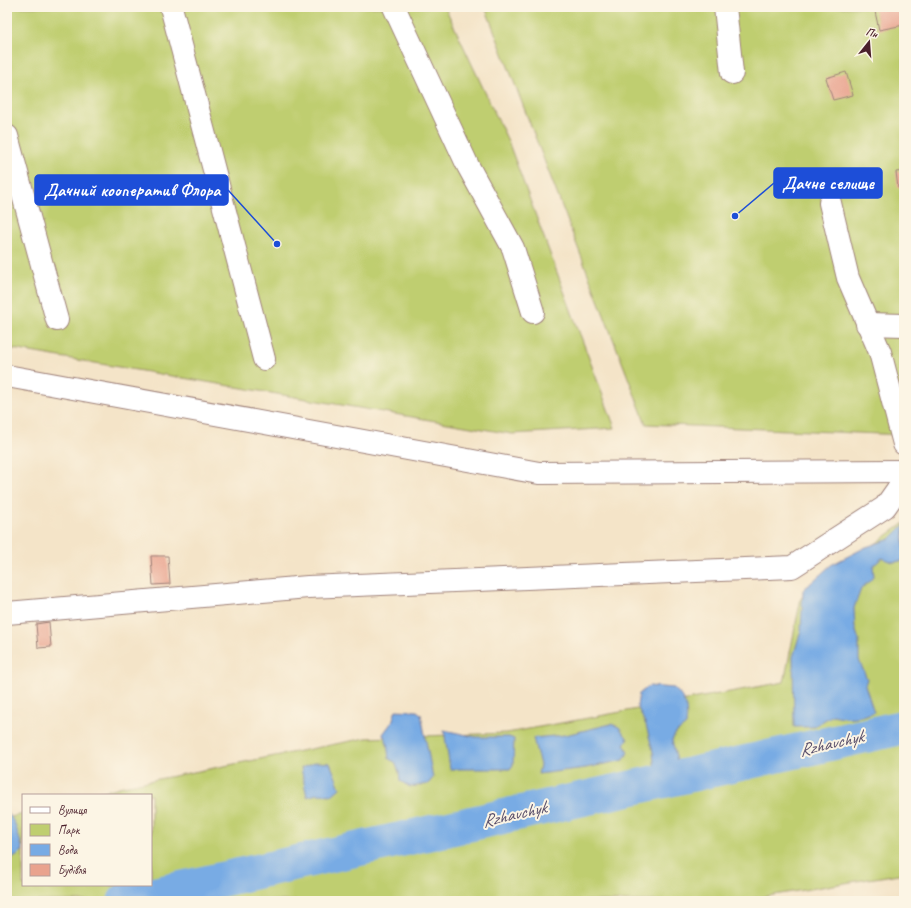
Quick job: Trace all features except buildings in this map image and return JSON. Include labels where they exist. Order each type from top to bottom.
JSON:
[{"type":"street","points":[[171,7],[264,359]]},
{"type":"street","points":[[394,7],[468,166],[513,248],[533,312]]},
{"type":"street","points":[[725,7],[732,73]]},
{"type":"street","points":[[7,136],[57,320]]},
{"type":"street","points":[[830,203],[848,278],[880,352],[904,444]]},
{"type":"street","points":[[867,324],[904,325]]},
{"type":"street","points":[[7,376],[539,473],[904,471]]},
{"type":"street","points":[[7,613],[308,587],[792,566],[885,507],[904,480]]},
{"type":"green space","points":[[7,7],[445,7],[508,141],[615,428],[512,434],[7,348]]},
{"type":"green space","points":[[485,7],[904,7],[904,435],[646,424]]},
{"type":"green space","points":[[904,523],[904,873],[739,901],[7,901],[7,818],[22,814],[22,886],[152,886],[152,794],[95,794],[123,786],[366,738],[507,733],[784,682],[801,598]]},
{"type":"water","points":[[904,525],[904,561],[893,562],[882,558],[873,566],[874,577],[861,589],[854,608],[855,628],[859,640],[859,660],[867,679],[865,685],[874,712],[863,716],[854,717],[833,715],[813,727],[794,727],[793,657],[801,630],[803,590],[831,565],[866,547],[890,539]]},
{"type":"water","points":[[649,686],[674,688],[684,700],[687,714],[686,725],[676,733],[672,740],[678,765],[678,777],[673,781],[659,779],[655,773],[653,752],[646,725],[637,706],[639,694]]},
{"type":"water","points":[[396,710],[417,711],[421,714],[433,778],[428,784],[410,787],[400,781],[399,772],[395,762],[389,759],[387,743],[383,734],[392,722]]},
{"type":"water","points":[[611,724],[619,727],[628,739],[624,744],[628,752],[624,760],[586,768],[538,774],[540,765],[533,738],[565,735]]},
{"type":"water","points":[[444,730],[476,737],[509,737],[514,739],[513,765],[510,769],[450,769]]},
{"type":"water","points":[[316,762],[330,763],[340,788],[332,795],[317,794],[307,797],[301,768]]},
{"type":"water","points":[[7,811],[15,824],[22,851],[17,856],[7,860]]},
{"type":"waterway","name":"Rzhavchyk","points":[[125,901],[904,727]]},
{"type":"place","name":"Дачне селище","points":[[735,216]]},
{"type":"place","name":"Дачний кооператив Флора","points":[[277,244]]}]
